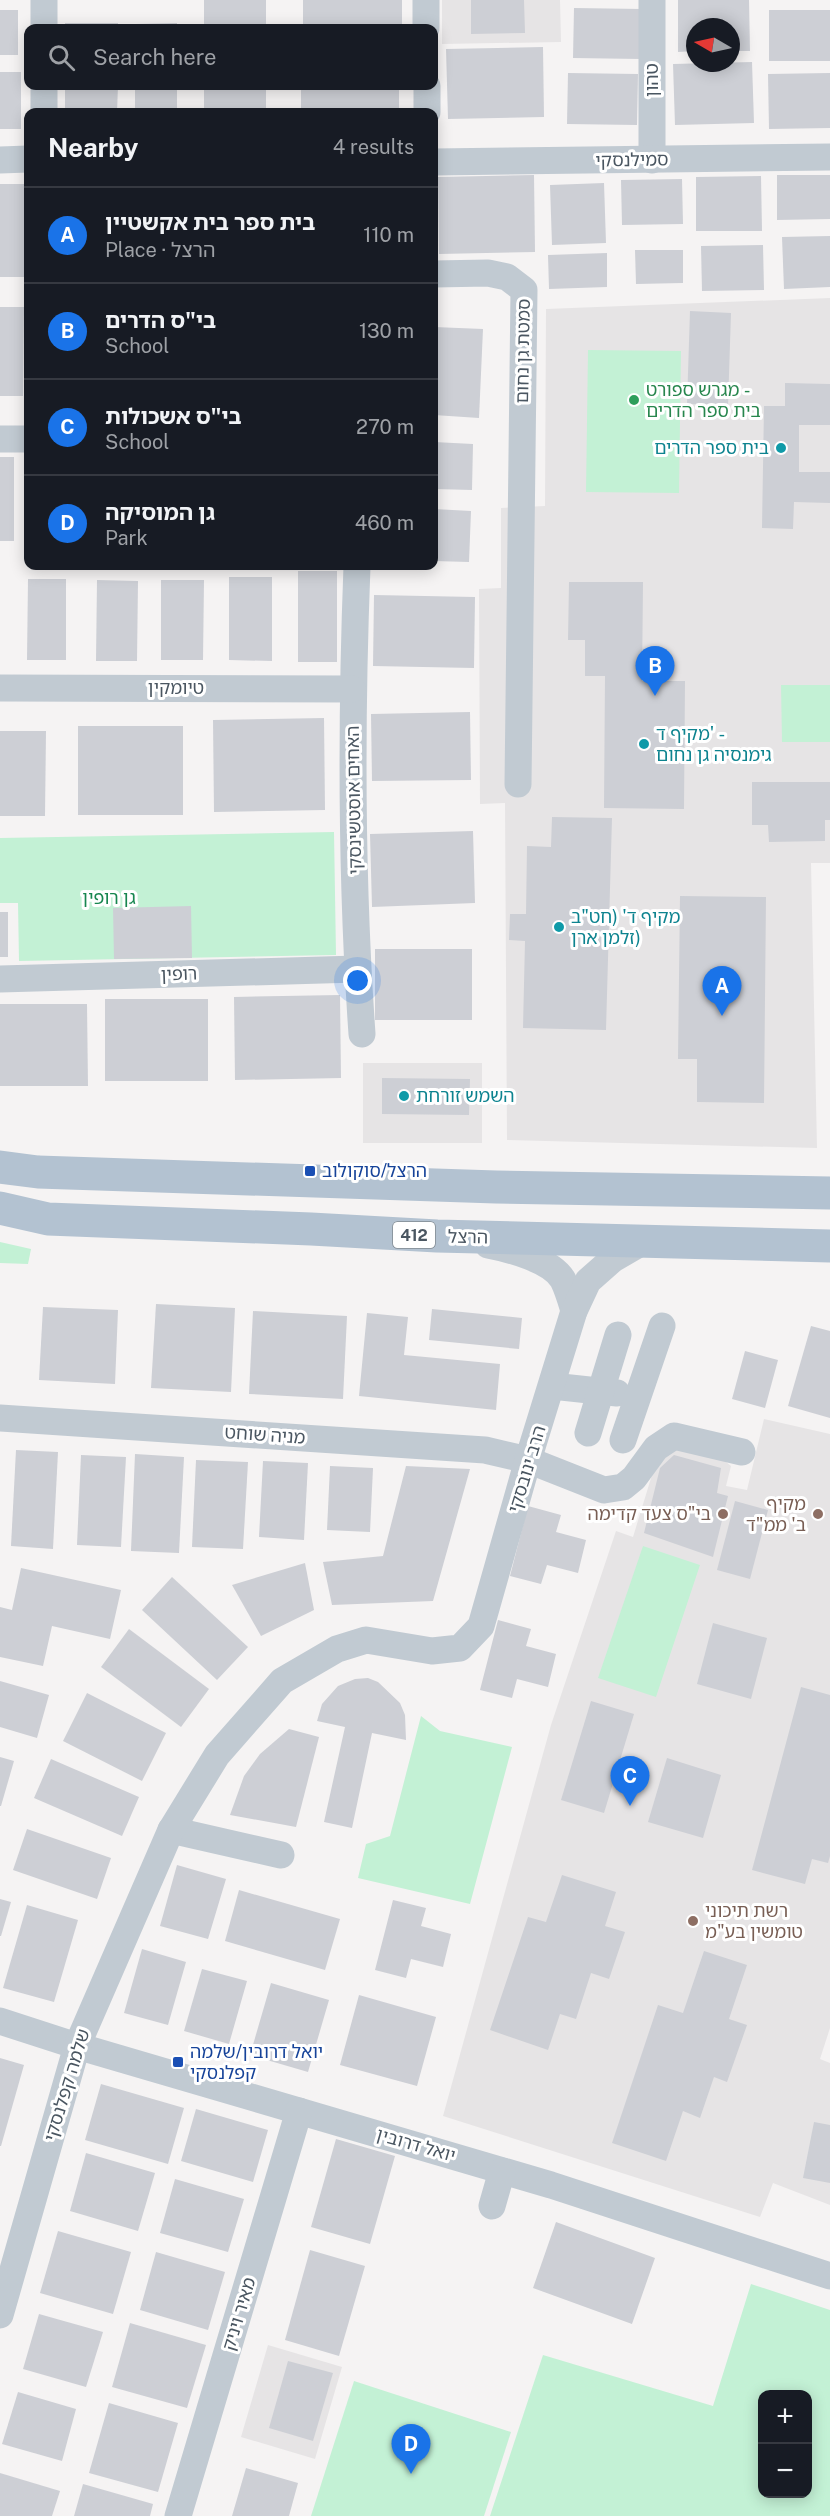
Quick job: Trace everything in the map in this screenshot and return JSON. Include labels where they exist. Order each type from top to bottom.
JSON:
[{"type":"main road","points":[[0,1167],[38,1172],[496,1187],[830,1193]]},
{"type":"main road","name":"הרצל","points":[[0,1208],[48,1219],[437,1236],[830,1246]]},
{"type":"street","points":[[44,0],[44,24]]},
{"type":"street","points":[[426,0],[426,24]]},
{"type":"street","name":"טהון","points":[[652,0],[652,160]]},
{"type":"street","points":[[44,90],[44,108]]},
{"type":"street","points":[[427,90],[427,108]]},
{"type":"street","name":"סמילנסקי","points":[[438,162],[830,158]]},
{"type":"street","points":[[0,160],[24,159]]},
{"type":"street","name":"סמטת גן נחום","points":[[438,274],[489,273],[507,277],[524,290],[518,784]]},
{"type":"street","points":[[0,439],[24,439]]},
{"type":"street","name":"האחים אוסטשינסקי","points":[[357,570],[352,689],[357,969],[362,1034]]},
{"type":"street","name":"טיומקין","points":[[0,688],[352,689]]},
{"type":"street","name":"רופין","points":[[0,979],[357,969]]},
{"type":"street","points":[[437,1236],[504,1248],[534,1258],[562,1278],[574,1311]]},
{"type":"street","name":"הרב ינובסקי","points":[[481,1626],[528,1460],[574,1311],[588,1281],[613,1259],[644,1241]]},
{"type":"street","points":[[623,1440],[662,1326]]},
{"type":"street","points":[[588,1433],[618,1335]]},
{"type":"street","points":[[552,1386],[637,1396]]},
{"type":"street","name":"מניה שוחט","points":[[0,1418],[485,1450],[528,1460],[604,1490],[623,1487],[634,1478],[656,1448],[674,1436],[742,1452]]},
{"type":"street","name":"שלמה קפלנסקי","points":[[0,2315],[77,2046],[171,1830],[217,1755],[282,1681],[337,1648],[366,1640],[432,1651],[460,1648],[481,1626]]},
{"type":"street","points":[[171,1830],[281,1855]]},
{"type":"street","name":"יואל דרובין","points":[[0,2021],[77,2046],[502,2171],[830,2276]]},
{"type":"street","name":"מאיר ויניק","points":[[178,2516],[299,2111]]},
{"type":"street","points":[[492,2206],[502,2171]]},
{"type":"shaded area","points":[[442,0],[560,0],[561,42],[442,44]]},
{"type":"shaded area","points":[[830,298],[830,863],[811,863],[817,1148],[507,1140],[505,803],[480,804],[479,589],[501,588],[501,508],[545,506],[546,309]]},
{"type":"shaded area","points":[[363,1063],[482,1063],[482,1143],[363,1143]]},
{"type":"shaded area","points":[[764,1419],[830,1434],[830,2028],[820,2059],[830,2063],[830,2205],[773,2183],[760,2217],[443,2116],[551,1725],[616,1531],[633,1537],[655,1465],[673,1448],[720,1457],[731,1466],[726,1486],[747,1490]]},
{"type":"shaded area","points":[[268,2345],[342,2367],[315,2459],[241,2437]]},
{"type":"green space","name":"מגרש ספורט - בית ספר הדרים","points":[[588,350],[681,351],[679,493],[586,492]]},
{"type":"green space","points":[[781,685],[830,685],[830,742],[782,742]]},
{"type":"green space","name":"גן רופין","points":[[334,832],[336,955],[19,961],[18,903],[0,903],[0,838]]},
{"type":"green space","points":[[0,1242],[31,1249],[28,1264],[0,1263]]},
{"type":"green space","points":[[643,1546],[700,1565],[656,1697],[598,1678]]},
{"type":"green space","points":[[421,1716],[440,1731],[512,1747],[470,1904],[358,1878],[366,1844],[390,1836]]},
{"type":"green space","points":[[751,2284],[830,2310],[830,2516],[490,2516],[543,2355],[713,2406]]},
{"type":"green space","points":[[354,2381],[511,2432],[484,2516],[311,2516]]},
{"type":"building","points":[[204,0],[266,0],[266,24],[204,24]]},
{"type":"building","points":[[303,0],[402,0],[402,24],[303,24]]},
{"type":"building","points":[[471,0],[524,0],[525,33],[471,34]]},
{"type":"building","points":[[678,0],[749,0],[750,51],[740,51],[740,18],[686,18],[686,52],[678,52]]},
{"type":"building","points":[[574,8],[642,9],[641,59],[573,58]]},
{"type":"building","points":[[0,10],[18,10],[18,55],[0,55]]},
{"type":"building","points":[[769,10],[830,10],[830,61],[769,61]]},
{"type":"building","points":[[65,23],[118,23],[118,24]]},
{"type":"building","points":[[543,47],[544,117],[448,119],[446,49]]},
{"type":"building","points":[[740,62],[752,62],[754,123],[675,125],[673,64],[686,64],[686,72],[740,72]]},
{"type":"building","points":[[0,72],[21,72],[21,129],[0,129]]},
{"type":"building","points":[[568,73],[638,74],[637,125],[567,124]]},
{"type":"building","points":[[830,73],[830,128],[769,129],[768,74]]},
{"type":"building","points":[[65,90],[118,90],[117,108],[65,108]]},
{"type":"building","points":[[135,90],[177,90],[177,108],[135,108]]},
{"type":"building","points":[[204,90],[266,90],[266,108],[204,108]]},
{"type":"building","points":[[301,90],[399,90],[399,108],[301,108]]},
{"type":"building","points":[[534,175],[535,252],[439,254],[438,177]]},
{"type":"building","points":[[777,175],[830,175],[830,219],[777,220]]},
{"type":"building","points":[[761,176],[762,231],[696,231],[696,177]]},
{"type":"building","points":[[682,179],[683,224],[622,225],[621,180]]},
{"type":"building","points":[[604,183],[606,243],[552,245],[550,185]]},
{"type":"building","points":[[0,184],[24,184],[24,277],[0,277]]},
{"type":"building","points":[[830,236],[830,287],[784,289],[782,237]]},
{"type":"building","points":[[763,245],[764,290],[702,291],[701,246]]},
{"type":"building","points":[[635,250],[683,250],[683,283],[636,284]]},
{"type":"building","points":[[607,253],[607,287],[549,289],[548,255]]},
{"type":"building","points":[[0,307],[24,307],[23,396],[0,396]]},
{"type":"building","points":[[690,311],[731,313],[728,405],[687,404]]},
{"type":"building","points":[[438,327],[483,329],[479,418],[438,415]]},
{"type":"building","name":"בית ספר הדרים","points":[[785,383],[830,384],[830,425],[799,425],[799,472],[830,472],[830,503],[794,502],[793,529],[762,528],[764,406],[785,406]]},
{"type":"building","points":[[438,442],[473,444],[472,490],[438,489]]},
{"type":"building","points":[[0,457],[14,457],[14,541],[0,541]]},
{"type":"building","points":[[438,509],[471,511],[469,562],[438,561]]},
{"type":"building","points":[[298,571],[337,571],[337,662],[298,662]]},
{"type":"building","points":[[229,577],[272,577],[272,661],[229,660]]},
{"type":"building","points":[[28,579],[66,579],[66,660],[27,660]]},
{"type":"building","points":[[97,580],[138,581],[137,661],[96,661]]},
{"type":"building","points":[[161,580],[204,580],[203,660],[161,660]]},
{"type":"building","name":"מקיף ד' - גימנסיה גן נחום","points":[[569,582],[643,582],[642,681],[685,681],[684,809],[604,808],[605,676],[585,676],[585,640],[568,640]]},
{"type":"building","points":[[374,595],[475,597],[474,668],[373,666]]},
{"type":"building","points":[[470,712],[471,780],[372,781],[371,714]]},
{"type":"building","points":[[324,718],[325,810],[214,812],[213,720]]},
{"type":"building","points":[[78,726],[183,726],[183,815],[78,815]]},
{"type":"building","points":[[0,731],[46,731],[45,816],[0,816]]},
{"type":"building","points":[[752,782],[830,782],[830,820],[825,820],[825,841],[769,842],[768,825],[752,825]]},
{"type":"building","name":"מקיף ד' (חט\"ב זלמן ארן)","points":[[552,817],[612,818],[606,1030],[523,1028],[525,941],[509,940],[510,914],[526,914],[527,846],[551,847]]},
{"type":"building","points":[[473,831],[475,903],[372,907],[370,834]]},
{"type":"building","points":[[680,896],[766,897],[764,1103],[697,1102],[697,1059],[678,1059]]},
{"type":"building","points":[[191,906],[192,958],[114,959],[113,908]]},
{"type":"building","points":[[0,912],[8,912],[8,957],[0,957]]},
{"type":"building","points":[[375,949],[472,949],[472,1020],[375,1020]]},
{"type":"building","points":[[340,995],[341,1078],[235,1080],[234,997]]},
{"type":"building","points":[[105,999],[208,999],[208,1081],[105,1081]]},
{"type":"building","points":[[0,1004],[87,1004],[88,1086],[0,1086]]},
{"type":"building","points":[[382,1078],[470,1079],[469,1115],[382,1114]]},
{"type":"building","points":[[156,1304],[235,1308],[231,1392],[151,1388]]},
{"type":"building","points":[[43,1307],[118,1310],[115,1384],[39,1380]]},
{"type":"building","points":[[432,1309],[522,1318],[519,1349],[429,1340]]},
{"type":"building","points":[[253,1311],[347,1316],[343,1399],[249,1394]]},
{"type":"building","points":[[367,1313],[408,1317],[404,1355],[500,1364],[496,1410],[359,1396]]},
{"type":"building","points":[[811,1326],[830,1331],[830,1418],[788,1406]]},
{"type":"building","points":[[745,1351],[778,1360],[765,1408],[732,1399]]},
{"type":"building","points":[[16,1450],[58,1452],[53,1549],[11,1546]]},
{"type":"building","points":[[135,1454],[184,1457],[179,1553],[131,1551]]},
{"type":"building","points":[[81,1455],[126,1457],[121,1547],[77,1545]]},
{"type":"building","points":[[674,1455],[721,1468],[717,1493],[728,1496],[713,1557],[644,1533],[660,1468]]},
{"type":"building","points":[[196,1460],[248,1462],[243,1549],[192,1547]]},
{"type":"building","points":[[263,1461],[308,1463],[304,1540],[259,1537]]},
{"type":"building","points":[[330,1466],[373,1468],[370,1532],[327,1530]]},
{"type":"building","points":[[406,1466],[470,1469],[433,1601],[332,1605],[323,1562],[383,1556]]},
{"type":"building","points":[[735,1501],[768,1510],[750,1579],[717,1570]]},
{"type":"building","points":[[528,1506],[561,1515],[556,1532],[586,1540],[578,1573],[547,1565],[541,1584],[510,1576]]},
{"type":"building","points":[[305,1563],[314,1610],[261,1636],[232,1585]]},
{"type":"building","points":[[21,1568],[121,1590],[110,1639],[52,1626],[43,1666],[0,1657],[0,1607],[12,1610]]},
{"type":"building","points":[[172,1577],[248,1647],[217,1680],[142,1610]]},
{"type":"building","points":[[498,1620],[531,1629],[526,1646],[556,1654],[548,1687],[517,1679],[512,1698],[480,1690]]},
{"type":"building","points":[[713,1623],[767,1638],[751,1699],[697,1684]]},
{"type":"building","points":[[129,1629],[209,1689],[181,1727],[101,1667]]},
{"type":"building","points":[[368,1678],[378,1682],[400,1703],[405,1715],[406,1740],[372,1733],[352,1828],[324,1822],[345,1727],[317,1721],[322,1704],[338,1686],[355,1679]]},
{"type":"building","points":[[0,1681],[49,1695],[37,1738],[0,1727]]},
{"type":"building","points":[[801,1687],[830,1695],[830,1856],[828,1863],[812,1859],[805,1884],[752,1870]]},
{"type":"building","points":[[87,1693],[166,1733],[142,1781],[63,1741]]},
{"type":"building","points":[[591,1701],[634,1714],[604,1813],[561,1800]]},
{"type":"building","points":[[289,1729],[319,1737],[296,1827],[230,1815],[244,1776],[260,1754]]},
{"type":"building","points":[[0,1757],[14,1761],[1,1806],[0,1806]]},
{"type":"building","points":[[667,1758],[721,1775],[703,1838],[648,1822]]},
{"type":"building","points":[[51,1759],[139,1797],[122,1836],[34,1798]]},
{"type":"building","points":[[27,1829],[111,1858],[97,1899],[13,1870]]},
{"type":"building","points":[[177,1865],[226,1879],[208,1939],[160,1926]]},
{"type":"building","points":[[562,1875],[616,1892],[605,1926],[625,1932],[609,1979],[591,1973],[576,2019],[560,2014],[548,2050],[490,2030],[528,1917],[546,1922]]},
{"type":"building","points":[[239,1890],[340,1919],[325,1970],[225,1941]]},
{"type":"building","points":[[0,1899],[11,1902],[1,1936],[0,1936]]},
{"type":"building","points":[[393,1900],[426,1908],[421,1926],[451,1934],[443,1967],[411,1959],[406,1978],[375,1970]]},
{"type":"building","points":[[27,1905],[78,1920],[54,2002],[3,1988]]},
{"type":"building","points":[[142,1949],[186,1962],[168,2025],[124,2013]]},
{"type":"building","points":[[704,1951],[747,1965],[729,2019],[747,2025],[727,2082],[714,2077],[700,2118],[683,2111],[666,2161],[612,2143],[658,2005],[683,2013]]},
{"type":"building","points":[[202,1969],[247,1981],[229,2044],[184,2031]]},
{"type":"building","points":[[271,1983],[329,2000],[308,2072],[250,2055]]},
{"type":"building","points":[[359,1995],[436,2017],[417,2086],[340,2065]]},
{"type":"building","points":[[0,2058],[24,2065],[1,2146],[0,2146]]},
{"type":"building","points":[[101,2084],[184,2108],[168,2164],[85,2140]]},
{"type":"building","points":[[196,2109],[268,2130],[253,2182],[181,2161]]},
{"type":"building","points":[[814,2122],[830,2125],[830,2183],[803,2178]]},
{"type":"building","points":[[336,2139],[395,2156],[370,2244],[311,2227]]},
{"type":"building","points":[[86,2153],[155,2173],[138,2231],[70,2211]]},
{"type":"building","points":[[175,2179],[244,2199],[228,2252],[160,2233]]},
{"type":"building","points":[[556,2222],[655,2258],[632,2324],[533,2288]]},
{"type":"building","points":[[58,2231],[131,2252],[113,2314],[40,2293]]},
{"type":"building","points":[[310,2250],[365,2266],[339,2356],[285,2340]]},
{"type":"building","points":[[156,2252],[225,2272],[208,2330],[140,2310]]},
{"type":"building","points":[[39,2314],[103,2332],[86,2387],[23,2369]]},
{"type":"building","points":[[130,2323],[206,2345],[187,2408],[112,2387]]},
{"type":"building","points":[[288,2361],[333,2373],[313,2441],[269,2428]]},
{"type":"building","points":[[18,2392],[76,2409],[62,2461],[2,2444]]},
{"type":"building","points":[[109,2403],[178,2423],[158,2492],[89,2473]]},
{"type":"building","points":[[246,2468],[298,2483],[289,2516],[232,2516]]},
{"type":"building","points":[[0,2473],[60,2491],[52,2516],[0,2516]]},
{"type":"building","points":[[83,2484],[153,2504],[150,2516],[74,2516]]},
{"type":"place","name":"מגרש ספורט - בית ספר הדרים","points":[[634,400]]},
{"type":"place","name":"בית ספר הדרים","points":[[781,448]]},
{"type":"place","name":"בי\"ס הדרים","points":[[655,696]]},
{"type":"place","name":"מקיף ד' - גימנסיה גן נחום","points":[[644,744]]},
{"type":"place","name":"מקיף ד' (חט\"ב זלמן ארן)","points":[[559,927]]},
{"type":"place","name":"בית ספר בית אקשטיין","points":[[722,1016]]},
{"type":"place","name":"השמש זורחת","points":[[404,1096]]},
{"type":"place","name":"הרצל/סוקולוב","points":[[310,1171]]},
{"type":"place","name":"בי\"ס צעד קדימה","points":[[723,1514]]},
{"type":"place","name":"מקיף ב' ממ\"ד","points":[[818,1514]]},
{"type":"place","name":"בי\"ס אשכולות","points":[[630,1806]]},
{"type":"place","name":"רשת תיכוני טומשין בע\"מ","points":[[693,1921]]},
{"type":"place","name":"יואל דרובין/שלמה קפלנסקי","points":[[178,2062]]},
{"type":"place","name":"גן המוסיקה","points":[[411,2474]]}]
